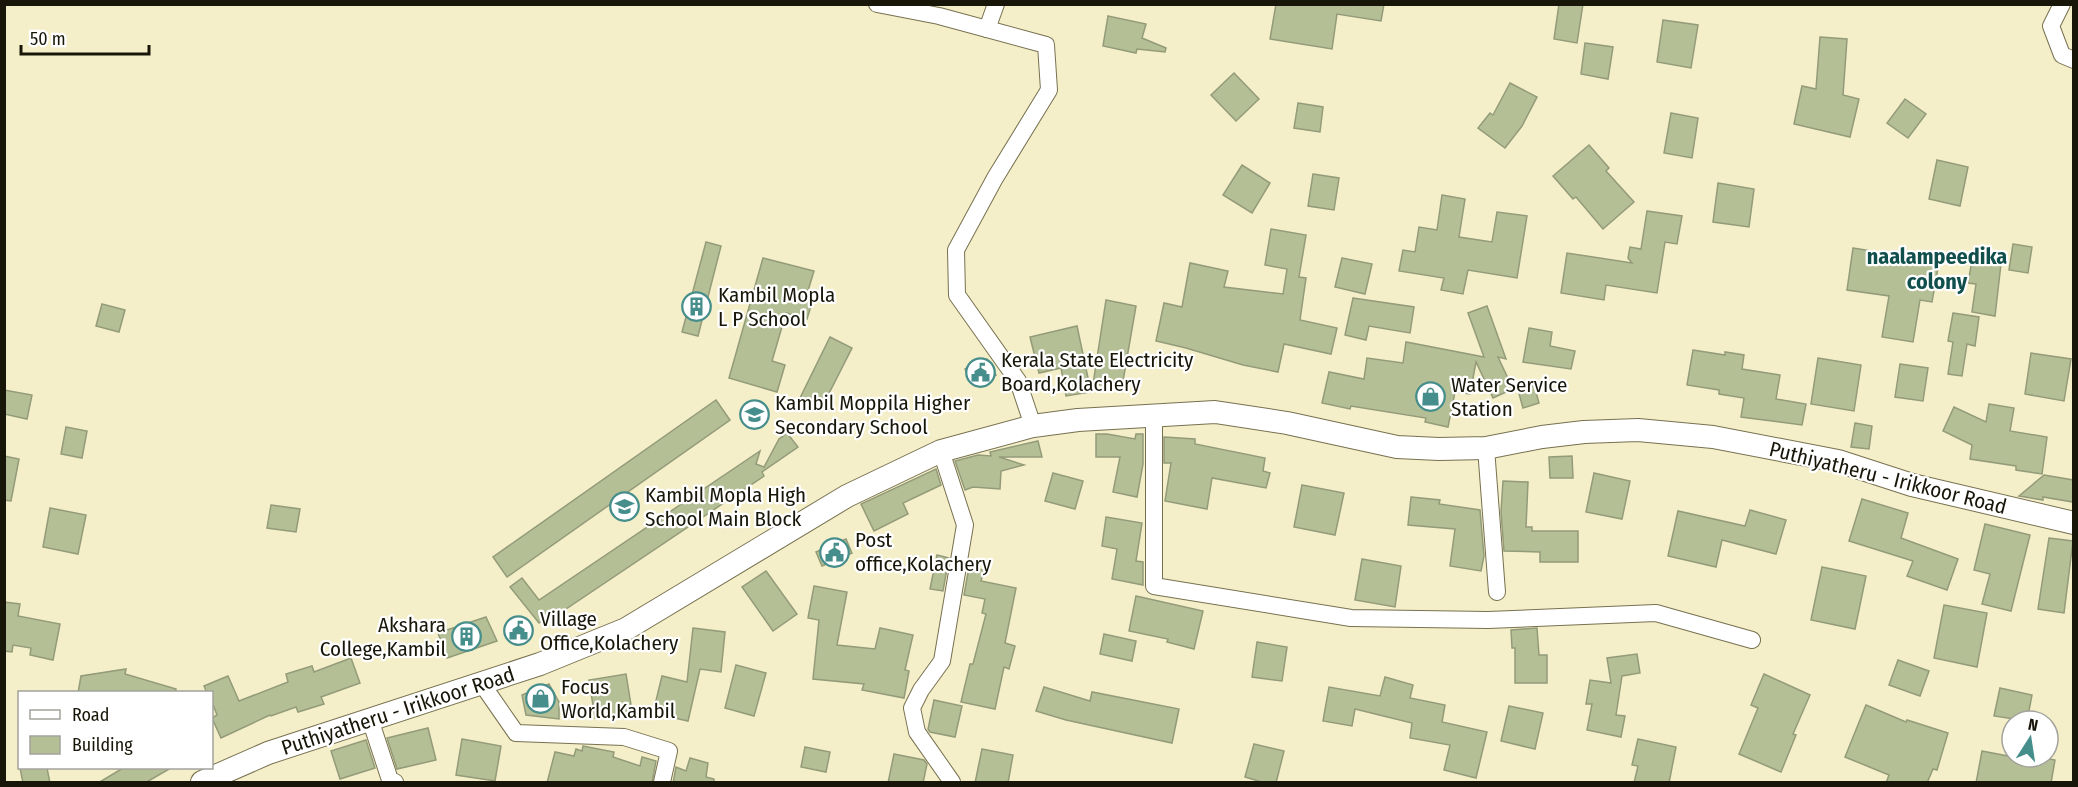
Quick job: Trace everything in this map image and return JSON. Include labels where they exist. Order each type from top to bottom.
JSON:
[{"type":"main road","name":"Puthiyatheru - Irikkoor Road","points":[[202,783],[268,753],[540,664],[626,629],[847,496],[941,451],[1033,426],[1078,420],[1215,412],[1287,423],[1397,447],[1439,449],[1486,448],[1542,437],[1584,432],[1638,430],[1713,437],[1838,461],[1912,485],[2073,523]]},
{"type":"street","points":[[877,4],[939,16],[1046,45],[1049,90],[995,178],[956,250],[957,295],[1018,381],[1033,426]]},
{"type":"street","points":[[987,29],[996,4]]},
{"type":"street","points":[[2062,4],[2051,26],[2062,55],[2073,60]]},
{"type":"street","points":[[1154,415],[1154,586],[1351,618],[1488,620],[1656,614],[1752,640]]},
{"type":"street","points":[[1486,448],[1497,592]]},
{"type":"street","points":[[941,451],[965,525],[942,661],[921,690],[912,708],[917,732],[952,783]]},
{"type":"street","points":[[482,684],[516,733],[624,737],[669,751],[662,783]]},
{"type":"street","points":[[369,719],[390,780],[395,783]]},
{"type":"building","points":[[1276,4],[1384,4],[1381,21],[1337,14],[1332,49],[1270,39]]},
{"type":"building","points":[[1559,4],[1583,4],[1577,43],[1554,39]]},
{"type":"building","points":[[1108,16],[1146,24],[1142,38],[1166,48],[1165,52],[1137,49],[1136,53],[1103,46]]},
{"type":"building","points":[[1663,20],[1698,25],[1691,68],[1657,62]]},
{"type":"building","points":[[1820,37],[1847,39],[1843,95],[1859,99],[1850,137],[1794,124],[1802,86],[1816,89]]},
{"type":"building","points":[[1585,43],[1613,47],[1608,79],[1581,74]]},
{"type":"building","points":[[1234,73],[1259,99],[1236,121],[1211,95]]},
{"type":"building","points":[[1510,83],[1537,97],[1522,126],[1505,148],[1478,128],[1490,113],[1493,115]]},
{"type":"building","points":[[1905,99],[1926,114],[1908,138],[1887,123]]},
{"type":"building","points":[[1298,103],[1323,107],[1320,132],[1294,128]]},
{"type":"building","points":[[1671,113],[1698,118],[1692,158],[1664,153]]},
{"type":"building","points":[[1589,145],[1609,168],[1606,171],[1634,202],[1603,229],[1576,197],[1573,199],[1553,176]]},
{"type":"building","points":[[1937,160],[1968,167],[1960,206],[1929,199]]},
{"type":"building","points":[[1242,165],[1270,183],[1252,213],[1223,195]]},
{"type":"building","points":[[1313,174],[1339,178],[1334,210],[1308,206]]},
{"type":"building","points":[[1718,183],[1754,189],[1749,227],[1713,222]]},
{"type":"building","points":[[1442,195],[1465,199],[1459,237],[1492,242],[1497,212],[1527,216],[1517,278],[1468,270],[1463,294],[1441,290],[1444,278],[1399,271],[1403,250],[1415,252],[1419,227],[1437,230]]},
{"type":"building","points":[[1647,211],[1682,216],[1677,244],[1665,242],[1657,293],[1606,285],[1604,300],[1561,293],[1567,253],[1632,263],[1628,258],[1630,247],[1641,249]]},
{"type":"building","points":[[1271,229],[1306,235],[1299,277],[1306,278],[1300,320],[1337,328],[1331,354],[1284,344],[1278,372],[1243,365],[1156,341],[1164,303],[1182,307],[1190,263],[1228,271],[1224,287],[1283,294],[1287,269],[1265,265]]},
{"type":"building","points":[[706,242],[721,246],[698,336],[682,332]]},
{"type":"building","points":[[2013,244],[2032,247],[2028,273],[2009,270]]},
{"type":"building","points":[[1853,248],[1939,262],[1932,302],[1920,300],[1913,342],[1882,337],[1889,296],[1847,290]]},
{"type":"building","points":[[763,258],[814,271],[807,294],[814,296],[807,319],[786,313],[772,361],[785,365],[777,392],[729,378]]},
{"type":"building","points":[[1342,258],[1372,264],[1365,294],[1335,287]]},
{"type":"building","points":[[1972,260],[2001,264],[1995,316],[1972,312],[1976,284],[1968,283]]},
{"type":"building","points":[[1353,298],[1414,307],[1410,333],[1369,326],[1366,340],[1345,335]]},
{"type":"building","points":[[1106,300],[1136,306],[1122,387],[1093,384]]},
{"type":"building","points":[[102,304],[125,310],[119,332],[96,326]]},
{"type":"building","points":[[1487,306],[1506,359],[1498,357],[1513,389],[1493,398],[1476,362],[1470,394],[1455,392],[1448,427],[1425,422],[1426,418],[1351,406],[1350,409],[1322,403],[1329,372],[1364,379],[1367,358],[1403,363],[1406,342],[1484,357],[1468,313]]},
{"type":"building","points":[[1953,313],[1979,317],[1975,346],[1967,344],[1962,376],[1948,374],[1953,342],[1948,341]]},
{"type":"building","points":[[1077,326],[1091,392],[1066,396],[1061,368],[1039,373],[1030,337]]},
{"type":"building","points":[[1529,328],[1552,332],[1550,346],[1575,351],[1571,369],[1523,362]]},
{"type":"building","points":[[830,337],[852,348],[821,409],[800,398]]},
{"type":"building","points":[[1693,350],[1725,355],[1725,352],[1744,355],[1742,369],[1780,375],[1776,399],[1806,404],[1802,425],[1741,417],[1744,398],[1719,394],[1719,390],[1687,385]]},
{"type":"building","points":[[2031,353],[2071,359],[2064,401],[2025,394]]},
{"type":"building","points":[[1818,358],[1861,365],[1854,411],[1811,404]]},
{"type":"building","name":"Kerala State Electricity Board,Kolachery","points":[[987,359],[996,375],[971,383],[965,369]]},
{"type":"building","points":[[1900,364],[1928,368],[1923,401],[1895,397]]},
{"type":"building","points":[[1534,385],[1539,403],[1523,408],[1518,390]]},
{"type":"building","points":[[4,390],[32,395],[27,419],[4,414]]},
{"type":"building","points":[[716,400],[730,420],[507,577],[493,557]]},
{"type":"building","points":[[1989,404],[2014,408],[2010,431],[2047,437],[2042,474],[2016,470],[2016,466],[1970,459],[1972,445],[1943,431],[1954,407],[1986,422]]},
{"type":"building","points":[[1855,423],[1872,426],[1869,449],[1851,447]]},
{"type":"building","points":[[66,427],[87,431],[82,458],[61,454]]},
{"type":"building","points":[[787,433],[798,447],[762,472],[764,476],[560,613],[557,609],[539,623],[510,587],[522,578],[539,600],[760,451],[756,464],[764,467],[779,439]]},
{"type":"building","points":[[1096,434],[1135,439],[1136,434],[1143,434],[1143,464],[1137,497],[1113,492],[1120,457],[1096,457]]},
{"type":"building","points":[[1164,437],[1195,439],[1195,444],[1265,458],[1263,471],[1270,473],[1266,488],[1212,478],[1207,509],[1165,501],[1171,463],[1164,463]]},
{"type":"building","points":[[1038,441],[1042,457],[999,457],[1024,465],[1001,471],[1000,489],[973,487],[965,490],[955,461],[978,455],[991,456],[990,452]]},
{"type":"building","points":[[4,456],[19,459],[11,501],[4,500]]},
{"type":"building","points":[[1572,456],[1573,478],[1550,478],[1549,457]]},
{"type":"building","points":[[936,469],[941,485],[903,503],[908,514],[874,531],[861,504]]},
{"type":"building","points":[[1053,473],[1083,481],[1075,509],[1045,501]]},
{"type":"building","points":[[1594,473],[1630,481],[1622,519],[1586,512]]},
{"type":"building","points":[[2044,475],[2073,480],[2073,502],[2019,496]]},
{"type":"building","points":[[1503,481],[1528,482],[1526,527],[1532,527],[1532,531],[1578,531],[1578,562],[1540,562],[1540,552],[1504,551],[1501,512]]},
{"type":"building","points":[[1302,485],[1344,493],[1335,535],[1294,527]]},
{"type":"building","points":[[1411,497],[1440,500],[1439,504],[1480,510],[1484,556],[1481,571],[1450,566],[1455,529],[1408,525]]},
{"type":"building","points":[[1862,499],[1908,513],[1901,538],[1958,559],[1947,590],[1907,576],[1913,561],[1849,541]]},
{"type":"building","points":[[271,505],[300,509],[296,532],[267,528]]},
{"type":"building","points":[[50,508],[86,515],[78,554],[43,547]]},
{"type":"building","points":[[1750,510],[1786,520],[1776,554],[1722,540],[1716,567],[1668,556],[1678,511],[1745,526]]},
{"type":"building","points":[[1106,517],[1142,523],[1136,561],[1143,562],[1143,585],[1112,579],[1117,549],[1102,546]]},
{"type":"building","points":[[1985,524],[2030,535],[2011,611],[1982,604],[1990,574],[1974,570]]},
{"type":"building","points":[[2049,538],[2073,541],[2064,613],[2038,609]]},
{"type":"building","name":"Post office,Kolachery","points":[[846,539],[852,553],[822,566],[816,552]]},
{"type":"building","points":[[937,555],[949,558],[943,591],[930,589]]},
{"type":"building","points":[[1362,559],[1401,566],[1395,607],[1355,600]]},
{"type":"building","points":[[969,567],[984,570],[981,581],[1016,588],[1005,643],[1015,646],[1009,669],[1004,667],[995,709],[961,702],[986,614],[982,613],[985,599],[964,595]]},
{"type":"building","points":[[1822,567],[1866,576],[1855,629],[1811,620]]},
{"type":"building","points":[[766,571],[797,614],[773,631],[742,587]]},
{"type":"building","points":[[814,586],[847,592],[837,645],[875,649],[880,628],[913,635],[905,670],[909,671],[904,698],[862,690],[864,684],[813,679],[819,620],[808,618]]},
{"type":"building","points":[[1136,596],[1203,611],[1194,649],[1167,642],[1168,639],[1129,631]]},
{"type":"building","points":[[4,602],[20,604],[18,616],[60,624],[53,660],[30,655],[31,648],[13,645],[12,652],[4,651]]},
{"type":"building","points":[[1944,605],[1987,613],[1977,667],[1934,658]]},
{"type":"building","name":"Akshara College,Kambil","points":[[486,617],[497,641],[447,658],[438,633]]},
{"type":"building","points":[[693,628],[725,632],[721,672],[700,669],[688,721],[653,713],[662,676],[687,682]]},
{"type":"building","points":[[1537,628],[1539,655],[1547,655],[1547,683],[1515,683],[1515,648],[1512,648],[1511,630]]},
{"type":"building","points":[[1104,634],[1136,641],[1132,661],[1100,654]]},
{"type":"building","points":[[1257,642],[1287,647],[1282,681],[1252,677]]},
{"type":"building","points":[[1637,654],[1640,673],[1622,676],[1616,715],[1625,716],[1621,737],[1587,730],[1592,704],[1586,704],[1590,680],[1611,683],[1607,658]]},
{"type":"building","points":[[351,658],[360,683],[321,697],[324,704],[298,712],[296,707],[270,715],[221,738],[213,720],[217,715],[213,705],[213,691],[206,691],[204,686],[228,676],[239,701],[288,682],[286,674],[312,666],[314,672]]},
{"type":"building","points":[[1898,660],[1929,671],[1920,696],[1889,685]]},
{"type":"building","points":[[736,665],[766,673],[754,716],[725,708]]},
{"type":"building","points":[[126,669],[125,674],[176,689],[176,691],[78,691],[81,676]]},
{"type":"building","points":[[626,674],[632,711],[595,718],[589,680]]},
{"type":"building","points":[[1764,674],[1810,695],[1793,734],[1796,735],[1781,772],[1739,754],[1758,708],[1751,705]]},
{"type":"building","points":[[1385,677],[1413,685],[1410,698],[1445,705],[1442,722],[1487,732],[1476,778],[1444,770],[1450,745],[1410,738],[1412,723],[1355,709],[1352,726],[1323,721],[1329,687],[1380,696]]},
{"type":"building","name":"Focus World,Kambil","points":[[549,684],[559,702],[559,719],[526,715],[522,695]]},
{"type":"building","points":[[1044,687],[1090,701],[1092,692],[1179,709],[1172,743],[1066,720],[1036,711]]},
{"type":"building","points":[[2000,688],[2032,695],[2029,709],[2000,709],[2000,717],[1994,716]]},
{"type":"building","points":[[934,700],[962,706],[955,737],[930,732],[928,729]]},
{"type":"building","points":[[1866,705],[1906,722],[1907,720],[1948,733],[1937,770],[1933,769],[1927,783],[1886,783],[1889,775],[1845,757]]},
{"type":"building","points":[[1509,706],[1543,713],[1535,749],[1501,741]]},
{"type":"building","points":[[428,728],[436,760],[397,769],[387,738]]},
{"type":"building","points":[[462,739],[501,746],[495,781],[456,775]]},
{"type":"building","points":[[1638,739],[1676,747],[1669,783],[1634,783],[1638,766],[1632,765]]},
{"type":"building","points":[[366,740],[375,768],[340,779],[331,751]]},
{"type":"building","points":[[1254,744],[1284,751],[1276,783],[1265,783],[1245,777]]},
{"type":"building","points":[[583,746],[614,752],[613,757],[640,766],[642,757],[656,761],[652,783],[547,783],[555,752],[574,756],[576,749],[582,751]]},
{"type":"building","points":[[805,747],[830,752],[826,772],[801,767]]},
{"type":"building","points":[[982,749],[1013,755],[1008,783],[975,783]]},
{"type":"building","points":[[1982,751],[2000,754],[2000,769],[2053,769],[2051,783],[1976,783]]},
{"type":"building","points":[[894,754],[924,760],[927,764],[923,783],[888,783]]},
{"type":"building","points":[[690,758],[708,763],[706,777],[714,779],[714,783],[673,783],[676,767],[686,771]]},
{"type":"building","points":[[20,769],[47,769],[50,783],[23,783]]},
{"type":"building","points":[[121,769],[169,769],[145,783],[98,783]]},
{"type":"place","name":"Kambil Mopla L P School","points":[[697,307]]},
{"type":"place","name":"Kerala State Electricity Board,Kolachery","points":[[980,372]]},
{"type":"place","name":"Water Service Station","points":[[1430,397]]},
{"type":"place","name":"Kambil Moppila Higher Secondary School","points":[[754,415]]},
{"type":"place","name":"Kambil Mopla High School Main Block","points":[[624,507]]},
{"type":"place","name":"Post office,Kolachery","points":[[834,552]]},
{"type":"place","name":"Village Office,Kolachery","points":[[519,631]]},
{"type":"place","name":"Akshara College,Kambil","points":[[467,637]]},
{"type":"place","name":"Focus World,Kambil","points":[[540,699]]},
{"type":"district","name":"naalampeedika colony","points":[[1937,268]]}]
